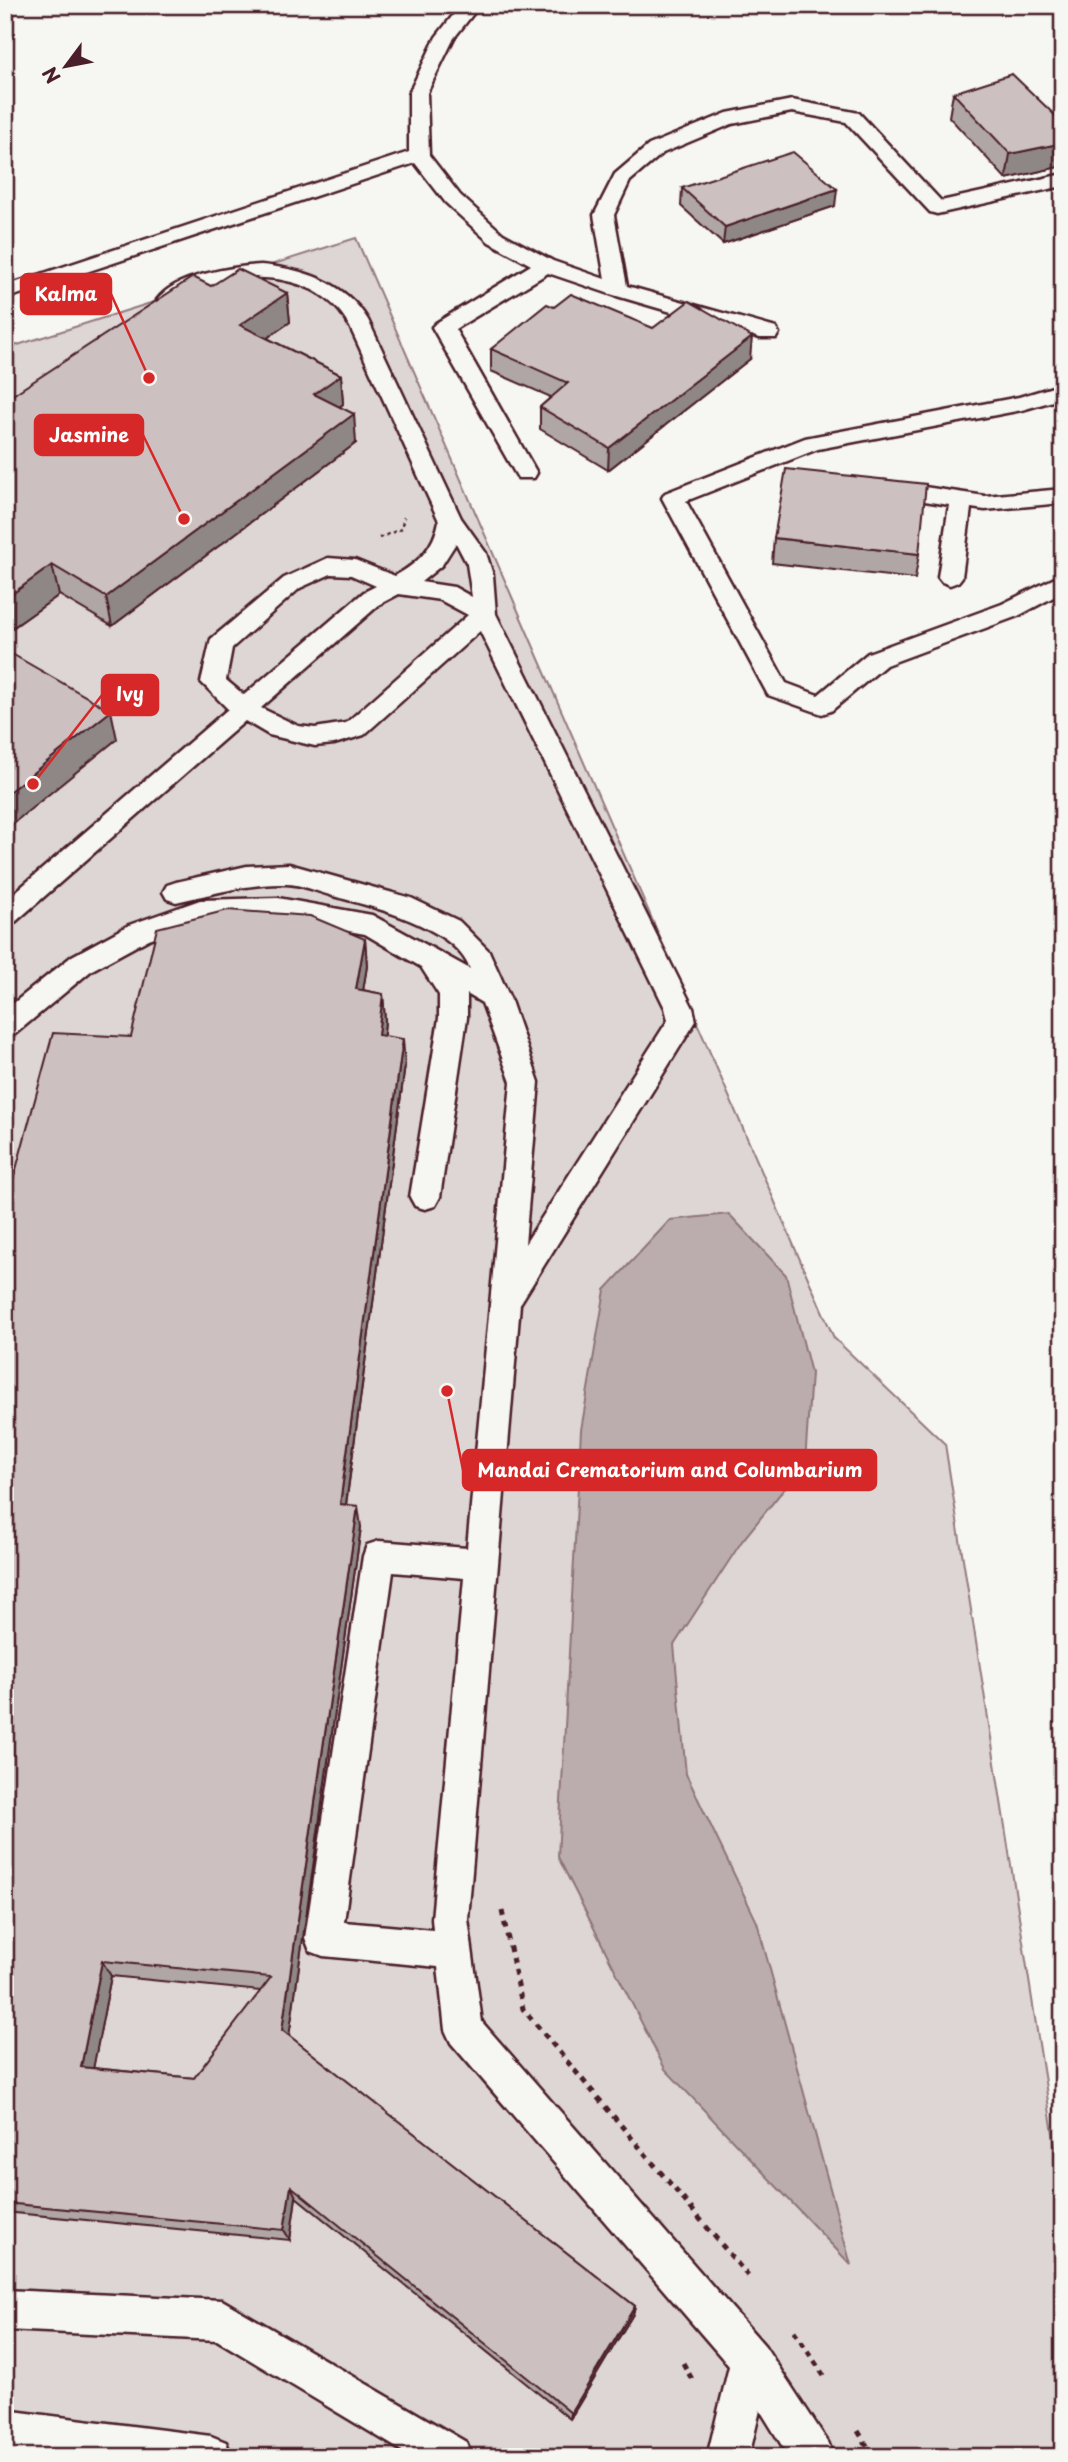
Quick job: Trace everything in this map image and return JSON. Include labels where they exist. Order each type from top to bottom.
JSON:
[{"type":"lane","points":[[471,5],[445,37],[418,93],[419,155],[453,199],[496,238],[546,265],[617,290],[768,333]]},
{"type":"lane","points":[[617,290],[604,215],[622,178],[656,149],[727,118],[792,106],[852,117],[937,208],[1063,180]]},
{"type":"lane","points":[[5,293],[419,155]]},
{"type":"lane","points":[[526,472],[443,327],[546,265]]},
{"type":"lane","points":[[151,311],[203,280],[233,272],[279,271],[318,285],[350,309],[451,521],[470,543],[485,585],[484,614],[679,1008],[681,1021],[505,1303]]},
{"type":"lane","points":[[1063,391],[1022,403],[813,443],[673,498],[777,689],[822,705],[877,659],[1010,610],[1063,582]]},
{"type":"lane","points":[[749,468],[789,474]]},
{"type":"lane","points":[[868,486],[985,503],[1063,496]]},
{"type":"lane","points":[[950,577],[961,499]]},
{"type":"lane","points":[[5,916],[372,598],[418,574],[433,559],[450,533],[451,521]]},
{"type":"lane","points":[[328,566],[355,568],[397,586],[446,593],[484,614],[355,729],[336,737],[310,740],[292,735],[243,710],[213,682],[220,645],[292,583],[328,566]]},
{"type":"lane","points":[[176,892],[247,876],[289,874],[402,905],[449,928],[479,958],[496,998],[525,1082],[450,1919],[464,2030],[751,2360],[813,2457]]},
{"type":"lane","points":[[5,1026],[82,963],[139,932],[200,910],[278,908],[372,925],[496,998]]},
{"type":"lane","points":[[425,1197],[453,1018],[453,994],[429,958]]},
{"type":"lane","points":[[454,1950],[323,1938],[379,1556],[483,1564]]},
{"type":"lane","points":[[5,2310],[222,2320],[451,2457]]},
{"type":"lane","points":[[728,2457],[751,2360]]},
{"type":"lane","points":[[5,2431],[211,2457]]},
{"type":"path","points":[[502,1901],[501,1914],[523,2009],[757,2287]]},
{"type":"path","points":[[793,2329],[831,2387]]},
{"type":"path","points":[[853,2422],[874,2457]]},
{"type":"shaded area","points":[[356,238],[834,1338],[945,1444],[1063,2197],[1063,2457],[5,2457],[5,349]]},
{"type":"shaded area","points":[[729,1214],[786,1275],[811,1373],[805,1463],[742,1541],[674,1645],[686,1774],[757,1922],[851,2265],[665,2069],[558,1857],[581,1430],[605,1290],[670,1220]]},
{"type":"building","points":[[1012,74],[1063,123],[1063,143],[1010,154],[953,93]]},
{"type":"building","points":[[793,152],[837,189],[725,227],[682,188]]},
{"type":"building","points":[[238,269],[287,293],[240,325],[341,375],[314,394],[354,414],[106,597],[52,565],[5,599],[5,400],[193,277],[211,286]]},
{"type":"building","points":[[571,294],[653,328],[689,301],[752,337],[609,448],[540,407],[568,383],[491,349],[547,304],[554,307]]},
{"type":"building","points":[[786,469],[926,484],[919,554],[774,538]]},
{"type":"building","points":[[5,650],[111,711],[5,795]]},
{"type":"building","points":[[228,910],[310,916],[365,939],[356,989],[383,994],[378,1035],[403,1039],[340,1504],[358,1506],[282,2030],[635,2306],[571,2413],[291,2186],[284,2230],[5,2203],[5,1210],[53,1033],[131,1037],[157,928]],"holes":[[[102,1961],[271,1977],[194,2078],[81,2067]]]},
{"type":"place","name":"Kalma","points":[[149,378]]},
{"type":"place","name":"Jasmine","points":[[184,519]]},
{"type":"place","name":"Ivy","points":[[33,784]]},
{"type":"place","name":"Mandai Crematorium and Columbarium","points":[[447,1391]]}]
